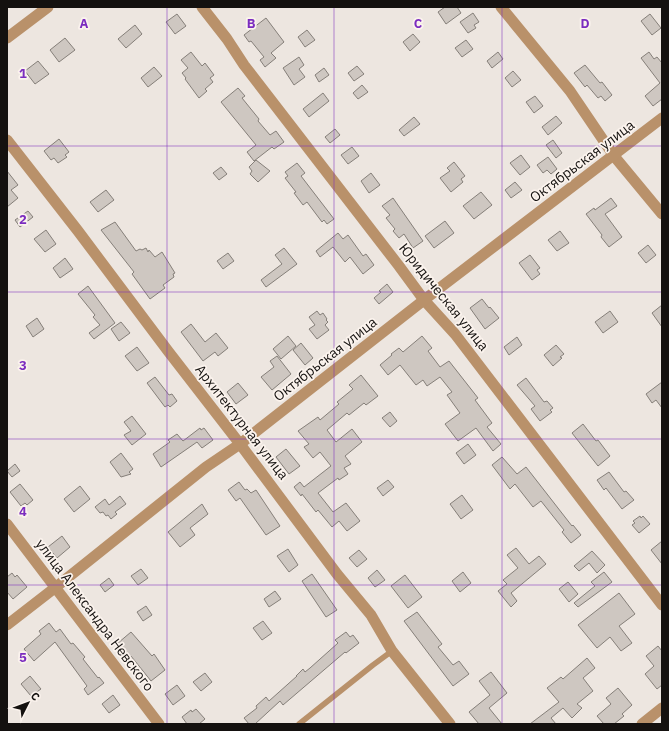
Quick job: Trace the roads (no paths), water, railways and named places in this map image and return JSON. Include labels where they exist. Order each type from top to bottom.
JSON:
[{"type":"street","points":[[7,38],[48,7]]},
{"type":"street","name":"Юридическая улица","points":[[202,7],[227,39],[244,65],[400,266],[424,300],[455,334],[662,605]]},
{"type":"street","points":[[501,7],[570,91],[614,156],[662,214]]},
{"type":"street","name":"Октябрьская улица","points":[[7,625],[206,467],[240,444],[424,300],[662,118]]},
{"type":"street","name":"Архитектурная улица","points":[[7,140],[240,444],[337,574],[371,615],[392,651],[450,724]]},
{"type":"street","name":"улица Александра Невского","points":[[7,524],[159,724]]},
{"type":"street","points":[[642,724],[662,708]]},
{"type":"lane","points":[[299,724],[392,651]]}]
